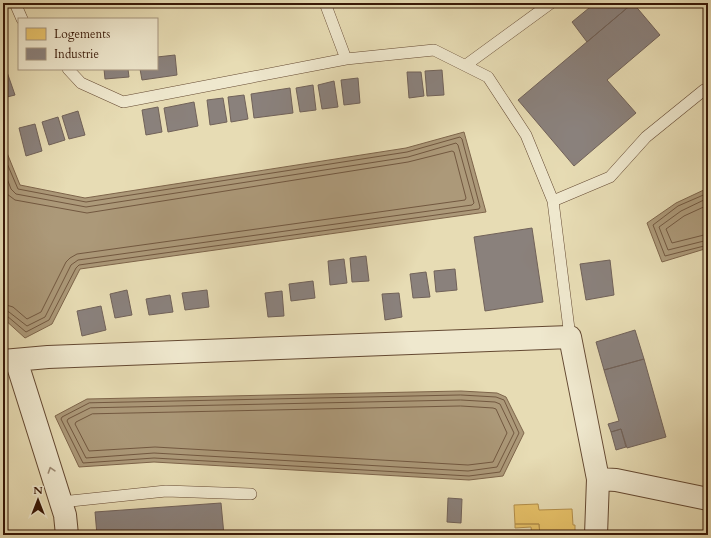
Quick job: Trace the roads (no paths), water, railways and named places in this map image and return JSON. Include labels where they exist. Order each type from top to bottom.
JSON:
[{"type":"street","points":[[68,535],[65,515],[61,502],[9,360],[570,337],[598,479],[596,535]]},
{"type":"street","points":[[598,479],[616,480],[708,499]]},
{"type":"lane","points":[[15,3],[22,18]]},
{"type":"lane","points":[[325,3],[346,59]]},
{"type":"lane","points":[[466,65],[551,3]]},
{"type":"lane","points":[[69,70],[81,83],[123,102],[346,59],[434,50],[488,76],[526,135],[553,201],[570,337]]},
{"type":"lane","points":[[553,201],[610,177],[646,137],[704,90]]},
{"type":"lane","points":[[61,502],[166,491],[251,494]]},
{"type":"water","points":[[464,132],[486,212],[80,269],[52,324],[25,338],[3,318],[3,143],[20,185],[85,198],[406,148]]},
{"type":"water","points":[[708,188],[708,248],[662,262],[647,223],[676,203]]},
{"type":"water","points":[[461,391],[497,393],[506,397],[524,433],[503,476],[469,480],[154,462],[79,467],[55,416],[87,399]]}]
